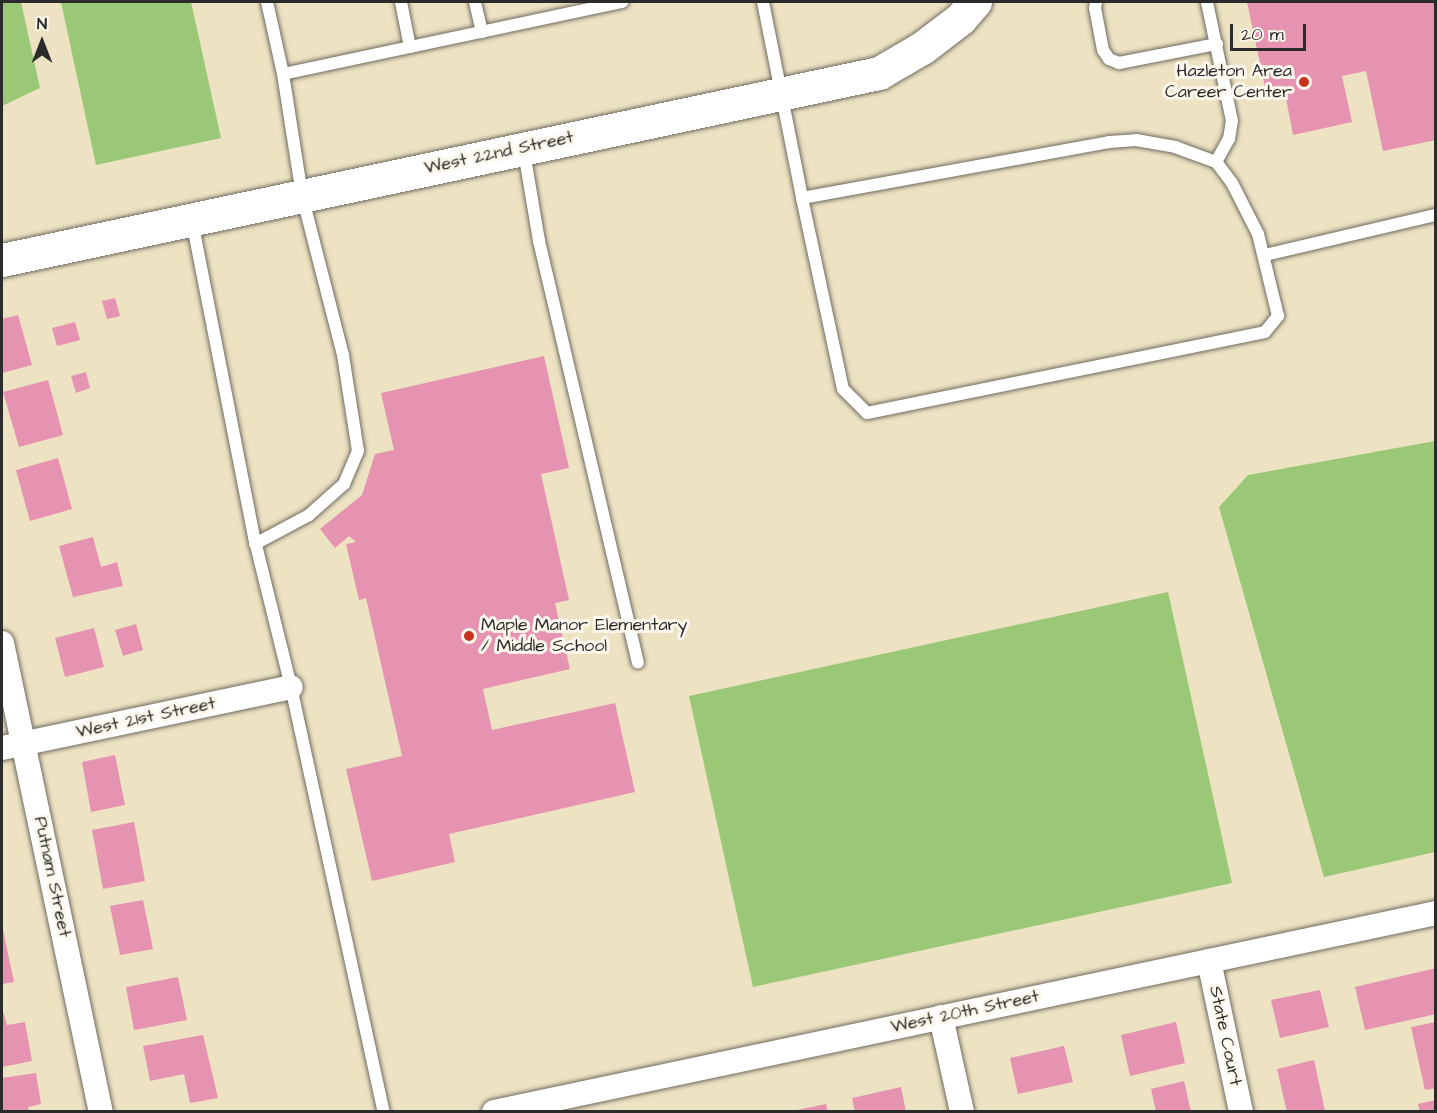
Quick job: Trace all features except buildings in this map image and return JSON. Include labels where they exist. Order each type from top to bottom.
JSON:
[{"type":"street","name":"West 22nd Street","points":[[2,260],[192,221],[523,147],[879,73],[922,48],[960,19],[975,2]]},
{"type":"street","name":"Putnam Street","points":[[2,643],[12,746],[101,1112]]},
{"type":"street","name":"West 21st Street","points":[[12,746],[291,687]]},
{"type":"street","name":"West 20th Street","points":[[494,1112],[546,1106],[941,1017],[1436,913]]},
{"type":"street","name":"State Court","points":[[1209,961],[1241,1112]]},
{"type":"street","points":[[941,1017],[962,1112]]},
{"type":"lane","points":[[255,544],[309,515],[344,484],[358,451],[343,355],[303,195],[283,74],[267,2]]},
{"type":"lane","points":[[401,2],[410,47]]},
{"type":"lane","points":[[475,2],[482,32]]},
{"type":"lane","points":[[283,74],[622,2]]},
{"type":"lane","points":[[764,2],[802,198],[843,389],[867,413],[1265,332],[1278,316],[1265,255],[1258,234],[1232,183],[1216,162],[1175,147],[1136,140],[1109,142],[802,198]]},
{"type":"lane","points":[[1096,2],[1095,8],[1103,50],[1109,59],[1119,63],[1217,44]]},
{"type":"lane","points":[[1207,2],[1232,121],[1229,139],[1216,162]]},
{"type":"lane","points":[[523,147],[539,241],[638,663]]},
{"type":"lane","points":[[1265,255],[1436,215]]},
{"type":"lane","points":[[192,221],[255,544],[291,687],[384,1112]]},
{"type":"green space","points":[[2,2],[21,2],[40,88],[2,106]]},
{"type":"green space","points":[[61,2],[191,2],[221,138],[96,165]]},
{"type":"green space","points":[[1435,441],[1435,852],[1324,877],[1219,507],[1248,475]]},
{"type":"green space","points":[[1168,592],[1232,883],[753,987],[689,696]]},
{"type":"place","name":"Hazleton Area Career Center","points":[[1304,82]]},
{"type":"place","name":"Maple Manor Elementary / Middle School","points":[[469,636]]}]
